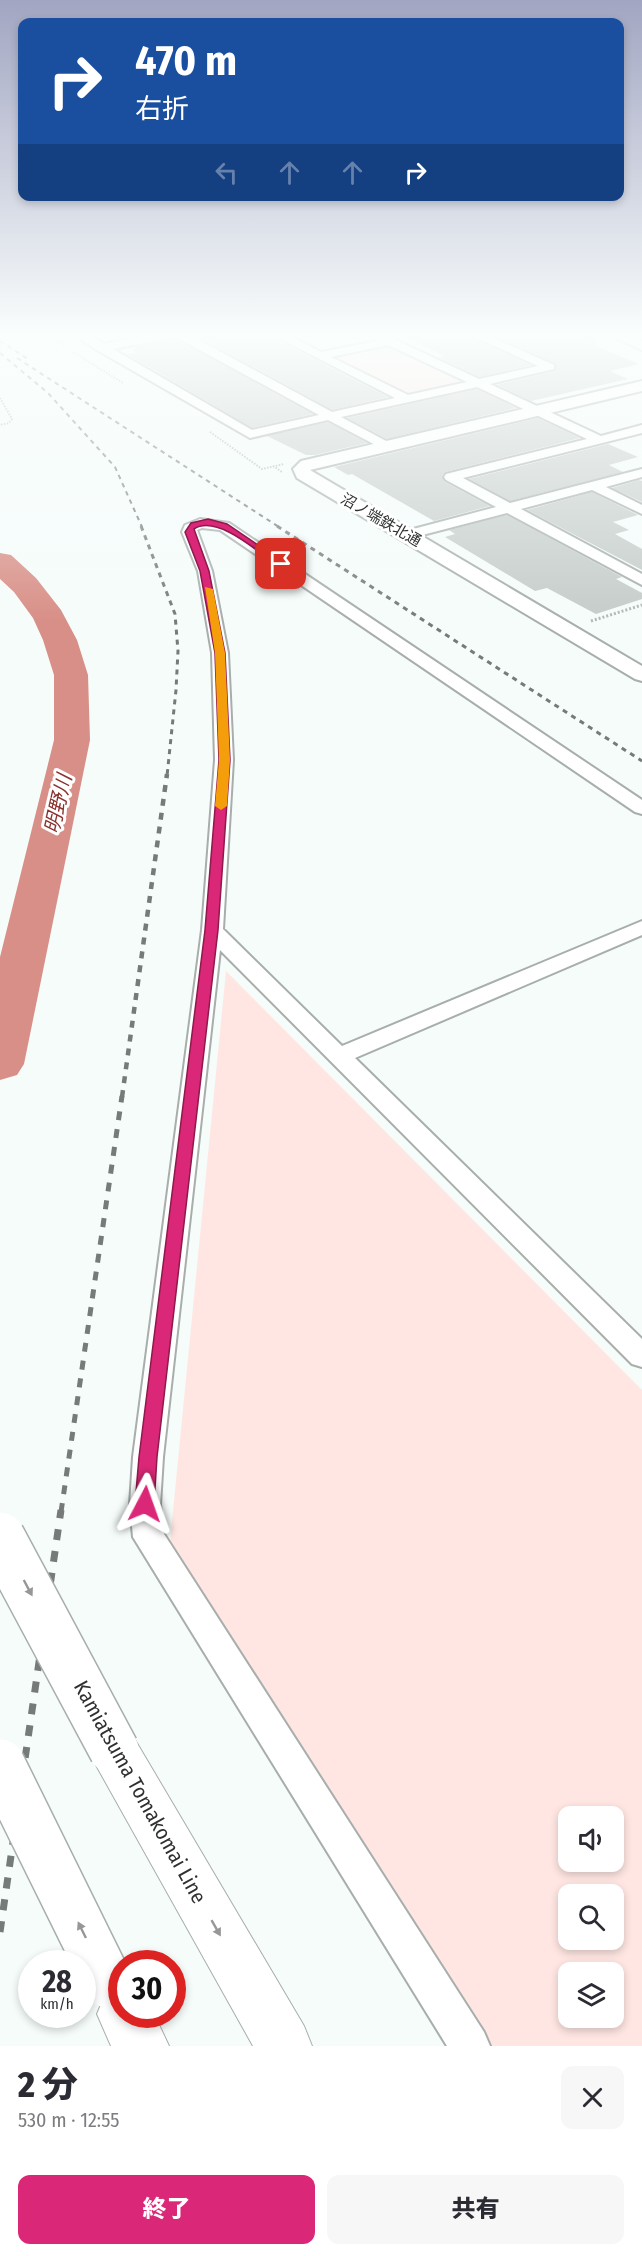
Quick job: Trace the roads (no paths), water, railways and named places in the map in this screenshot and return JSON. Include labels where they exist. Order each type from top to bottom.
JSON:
[{"type":"main road","name":"Kamiatsuma Tomakomai Line","points":[[0,1536],[114,1750],[284,2046]]},
{"type":"main road","points":[[0,1764],[108,1982]]},
{"type":"main road","points":[[132,2028],[141,2046]]},
{"type":"street","points":[[240,428],[250,434],[274,428]]},
{"type":"street","points":[[352,428],[385,446]]},
{"type":"street","name":"沼ノ端鉄北通","points":[[461,428],[307,465],[301,469],[303,474],[642,675]]},
{"type":"street","points":[[575,428],[600,440]]},
{"type":"street","points":[[642,429],[451,477],[642,580]]},
{"type":"street","points":[[407,535],[642,473]]},
{"type":"street","points":[[594,486],[642,510]]},
{"type":"street","points":[[470,2046],[149,1536],[145,1504],[148,1457],[212,930],[224,760],[220,653],[205,571],[189,532],[194,525],[200,523],[224,525],[642,808]]},
{"type":"street","points":[[339,1056],[642,927]]},
{"type":"street","points":[[212,930],[642,1356]]},
{"type":"waterway","name":"明野川","points":[[0,562],[25,585],[49,617],[60,640],[71,675],[72,740],[0,1064]]},
{"type":"railway","points":[[80,428],[115,467],[142,527]]},
{"type":"railway","points":[[126,428],[279,527]]},
{"type":"railway","points":[[141,526],[175,614],[178,651],[167,776]]},
{"type":"railway","points":[[277,526],[642,761]]},
{"type":"railway","points":[[122,1097],[167,774]]},
{"type":"railway","points":[[61,1512],[122,1096]]},
{"type":"railway","points":[[0,1932],[61,1510]]}]
